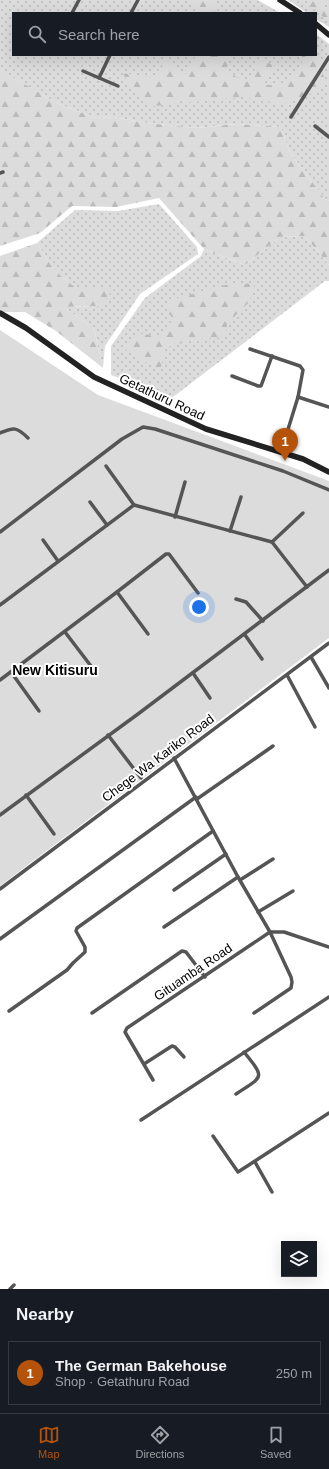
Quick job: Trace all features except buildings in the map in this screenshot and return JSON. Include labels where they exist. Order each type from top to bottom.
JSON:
[{"type":"main road","points":[[280,0],[298,12]]},
{"type":"main road","points":[[317,25],[329,35]]},
{"type":"main road","name":"Getathuru Road","points":[[0,313],[26,328],[94,377],[206,429],[303,459],[329,472]]},
{"type":"street","points":[[73,12],[79,0]]},
{"type":"street","points":[[132,12],[138,0]]},
{"type":"street","points":[[99,78],[110,56]]},
{"type":"street","points":[[291,117],[329,57]]},
{"type":"street","points":[[83,71],[118,86]]},
{"type":"street","points":[[315,126],[329,136]]},
{"type":"street","points":[[250,349],[302,367],[303,370],[298,397],[281,452]]},
{"type":"street","points":[[232,376],[260,386],[262,385],[272,356]]},
{"type":"street","points":[[298,397],[329,407]]},
{"type":"street","points":[[0,532],[122,439],[143,427],[155,429],[283,471],[329,490]]},
{"type":"street","points":[[0,433],[10,428],[19,429],[28,438]]},
{"type":"street","points":[[106,466],[134,505],[272,542],[307,587]]},
{"type":"street","points":[[174,516],[185,482]]},
{"type":"street","points":[[230,531],[241,497]]},
{"type":"street","points":[[90,502],[107,525]]},
{"type":"street","points":[[0,598],[2,604],[134,505]]},
{"type":"street","points":[[272,542],[303,513]]},
{"type":"street","points":[[43,540],[58,562]]},
{"type":"street","points":[[0,680],[166,554],[169,554],[198,593]]},
{"type":"street","points":[[0,815],[245,635],[329,570]]},
{"type":"street","points":[[117,592],[148,634]]},
{"type":"street","points":[[236,599],[246,602],[263,621]]},
{"type":"street","points":[[65,632],[97,674]]},
{"type":"street","points":[[245,635],[262,659]]},
{"type":"street","name":"Chege Wa Kariko Road","points":[[0,889],[329,643]]},
{"type":"street","points":[[311,657],[329,688]]},
{"type":"street","points":[[11,672],[39,711]]},
{"type":"street","points":[[193,673],[210,698]]},
{"type":"street","points":[[287,674],[316,727]]},
{"type":"street","points":[[108,735],[142,778]]},
{"type":"street","points":[[0,939],[196,798],[273,746]]},
{"type":"street","points":[[174,758],[239,879],[270,932],[292,978],[291,988],[254,1013]]},
{"type":"street","points":[[26,795],[54,834]]},
{"type":"street","points":[[10,1011],[67,970],[73,962],[85,952],[85,947],[76,930],[77,928],[213,831]]},
{"type":"street","points":[[174,890],[226,854]]},
{"type":"street","points":[[164,927],[273,859]]},
{"type":"street","points":[[258,912],[293,892]]},
{"type":"street","points":[[270,932],[284,932],[329,947]]},
{"type":"street","name":"Gituamba Road","points":[[153,1080],[125,1032],[127,1028],[270,932]]},
{"type":"street","points":[[92,1013],[182,951],[186,952],[205,977]]},
{"type":"street","points":[[141,1120],[329,997]]},
{"type":"street","points":[[144,1064],[172,1046],[175,1047],[184,1057]]},
{"type":"street","points":[[236,1094],[257,1079],[259,1073],[258,1069],[244,1052]]},
{"type":"street","points":[[213,1136],[237,1172],[240,1172],[329,1113]]},
{"type":"street","points":[[255,1162],[272,1192]]},
{"type":"street","points":[[10,1289],[14,1285]]},
{"type":"green space","points":[[0,0],[258,0],[278,12],[12,12],[12,56],[317,56],[317,35],[329,44],[329,201],[324,198],[289,151],[281,127],[236,124],[197,128],[147,123],[114,117],[96,118],[59,104],[0,70]]},
{"type":"green space","points":[[189,0],[213,0],[217,12],[200,12]]},
{"type":"green space","points":[[288,0],[329,0],[329,27],[317,20],[317,12],[306,12]]},
{"type":"green space","points":[[306,0],[326,0],[323,5],[329,11],[329,19],[326,19],[309,5]]},
{"type":"green space","points":[[317,53],[326,84],[305,97],[280,105],[244,97],[148,107],[122,73],[154,78],[165,59],[185,75],[195,56],[228,56],[227,72],[247,82],[259,59],[275,66],[262,85],[284,85],[302,67],[302,56],[317,56]]},
{"type":"green space","points":[[0,70],[59,104],[96,118],[114,117],[147,123],[197,128],[236,124],[281,127],[289,151],[324,198],[329,201],[329,265],[305,236],[280,237],[245,265],[204,249],[159,198],[116,207],[72,206],[40,233],[0,246]]},
{"type":"green space","points":[[159,204],[197,247],[198,254],[140,294],[105,346],[103,368],[94,329],[64,307],[100,306],[54,270],[37,243],[75,210],[118,211]]},
{"type":"green space","points":[[305,236],[329,265],[329,281],[325,281],[173,397],[111,375],[111,346],[145,298],[201,256],[204,249],[245,265],[280,237]]},
{"type":"green space","points":[[37,243],[54,270],[76,288],[114,289],[100,306],[64,307],[94,329],[103,368],[56,331],[25,312],[0,312],[0,256]]},
{"type":"green space","points":[[255,283],[249,302],[227,324],[226,337],[198,339],[166,347],[160,371],[123,348],[138,334],[159,335],[172,321],[167,301],[226,285]]},
{"type":"green space","points":[[0,330],[98,395],[329,481],[329,638],[0,886]]},
{"type":"place","name":"The German Bakehouse","points":[[285,461]]},
{"type":"district","name":"New Kitisuru","points":[[55,670]]}]
